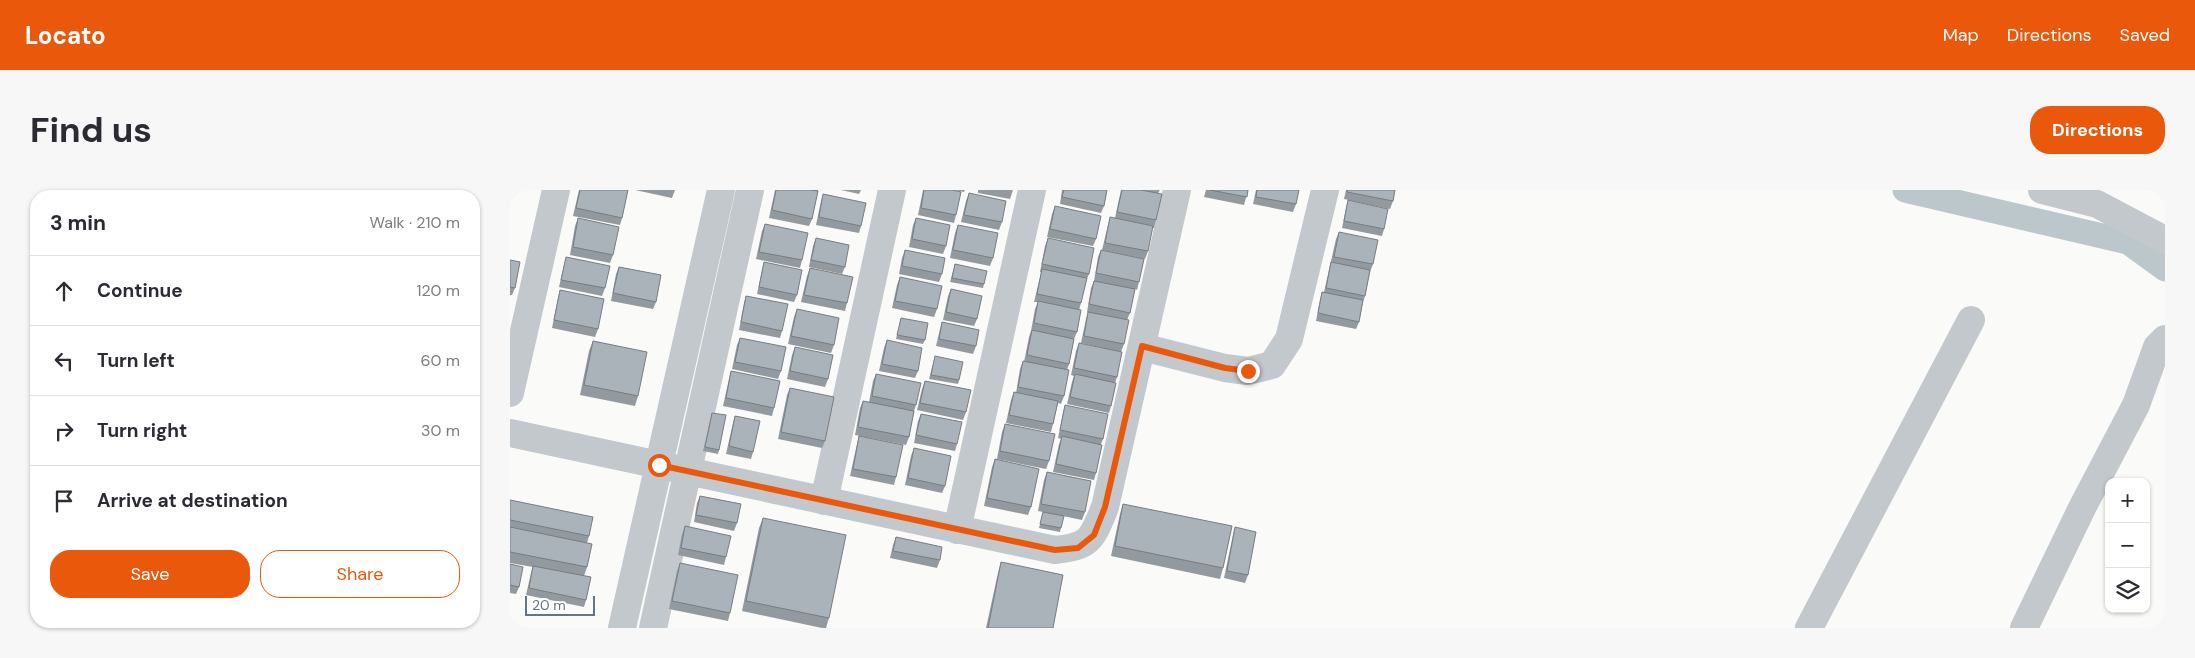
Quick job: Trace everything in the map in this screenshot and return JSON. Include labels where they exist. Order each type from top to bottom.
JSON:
[{"type":"street","points":[[510,393],[556,190]]},
{"type":"street","points":[[622,628],[721,190]]},
{"type":"street","points":[[653,628],[750,190]]},
{"type":"street","points":[[824,501],[892,190]]},
{"type":"street","points":[[957,530],[1032,190]]},
{"type":"street","points":[[510,432],[957,530],[1055,550],[1078,548],[1094,535],[1105,507],[1177,190]]},
{"type":"street","points":[[1142,346],[1225,368],[1248,371],[1272,365],[1290,339],[1325,190]]},
{"type":"street","points":[[2042,190],[2097,204],[2165,240]]},
{"type":"street","points":[[1809,628],[1971,320]]},
{"type":"street","points":[[2024,628],[2083,506],[2136,405],[2157,347],[2165,339]]},
{"type":"building","points":[[580,190],[628,190],[622,218],[576,208]]},
{"type":"building","points":[[776,190],[818,191],[812,219],[772,210]]},
{"type":"building","points":[[924,190],[952,190],[961,192],[956,215],[921,208]]},
{"type":"building","points":[[1064,190],[1107,190],[1104,206],[1062,197]]},
{"type":"building","points":[[1122,190],[1141,190],[1162,194],[1156,220],[1117,212]]},
{"type":"building","points":[[1210,190],[1248,190],[1247,197]]},
{"type":"building","points":[[1257,190],[1299,190],[1296,204],[1256,197]]},
{"type":"building","points":[[1347,190],[1395,190],[1393,201],[1347,192]]},
{"type":"building","points":[[969,193],[1006,201],[1002,222],[964,215]]},
{"type":"building","points":[[823,194],[866,203],[861,226],[819,217]]},
{"type":"building","points":[[1348,200],[1388,209],[1384,229],[1344,221]]},
{"type":"building","points":[[1055,206],[1101,216],[1096,239],[1050,229]]},
{"type":"building","points":[[1110,217],[1153,226],[1148,251],[1105,243]]},
{"type":"building","points":[[578,218],[619,227],[613,255],[573,247]]},
{"type":"building","points":[[916,218],[950,225],[946,246],[912,239]]},
{"type":"building","points":[[765,224],[808,233],[802,260],[759,252]]},
{"type":"building","points":[[958,225],[998,233],[993,258],[953,250]]},
{"type":"building","points":[[1339,232],[1378,240],[1373,264],[1334,257]]},
{"type":"building","points":[[816,238],[849,245],[845,267],[811,260]]},
{"type":"building","points":[[1048,238],[1094,248],[1089,274],[1042,264]]},
{"type":"building","points":[[905,250],[945,258],[942,274],[902,266]]},
{"type":"building","points":[[1101,250],[1144,259],[1139,282],[1096,273]]},
{"type":"building","points":[[566,257],[610,266],[605,288],[561,280]]},
{"type":"building","points":[[510,260],[520,262],[515,288],[510,287]]},
{"type":"building","points":[[764,262],[802,270],[797,295],[759,287]]},
{"type":"building","points":[[1331,262],[1370,270],[1365,296],[1326,288]]},
{"type":"building","points":[[955,264],[987,271],[984,284],[952,278]]},
{"type":"building","points":[[619,267],[661,275],[656,302],[613,293]]},
{"type":"building","points":[[810,268],[853,277],[847,303],[804,295]]},
{"type":"building","points":[[1042,269],[1087,278],[1081,303],[1037,294]]},
{"type":"building","points":[[900,277],[942,286],[937,309],[895,301]]},
{"type":"building","points":[[1094,281],[1135,289],[1130,313],[1089,304]]},
{"type":"building","points":[[951,289],[982,296],[977,319],[946,312]]},
{"type":"building","points":[[560,290],[604,299],[598,329],[554,320]]},
{"type":"building","points":[[1322,292],[1363,300],[1359,322],[1318,313]]},
{"type":"building","points":[[746,296],[788,304],[782,331],[741,322]]},
{"type":"building","points":[[1038,301],[1081,310],[1077,332],[1034,323]]},
{"type":"building","points":[[797,309],[839,318],[834,345],[791,336]]},
{"type":"building","points":[[1088,312],[1129,320],[1124,344],[1084,336]]},
{"type":"building","points":[[901,318],[928,323],[925,340],[897,335]]},
{"type":"building","points":[[942,322],[979,330],[976,346],[939,339]]},
{"type":"building","points":[[1032,330],[1074,339],[1069,364],[1027,355]]},
{"type":"building","points":[[740,338],[786,347],[781,371],[735,362]]},
{"type":"building","points":[[887,340],[922,348],[918,371],[882,364]]},
{"type":"building","points":[[593,341],[647,352],[638,396],[584,385]]},
{"type":"building","points":[[1079,343],[1122,352],[1117,377],[1074,368]]},
{"type":"building","points":[[795,347],[833,355],[828,379],[790,371]]},
{"type":"building","points":[[935,356],[963,362],[959,380],[931,375]]},
{"type":"building","points":[[1023,361],[1069,370],[1064,396],[1018,387]]},
{"type":"building","points":[[731,371],[780,381],[774,408],[726,398]]},
{"type":"building","points":[[876,374],[921,383],[916,405],[872,396]]},
{"type":"building","points":[[1075,374],[1116,383],[1111,406],[1070,397]]},
{"type":"building","points":[[925,381],[971,390],[966,412],[920,403]]},
{"type":"building","points":[[790,388],[834,397],[825,441],[781,432]]},
{"type":"building","points":[[1014,392],[1058,401],[1053,424],[1009,415]]},
{"type":"building","points":[[863,401],[914,411],[909,437],[858,427]]},
{"type":"building","points":[[1065,405],[1108,414],[1103,439],[1060,430]]},
{"type":"building","points":[[712,413],[726,415],[719,450],[705,447]]},
{"type":"building","points":[[921,414],[962,422],[957,444],[916,435]]},
{"type":"building","points":[[735,416],[760,421],[753,452],[729,446]]},
{"type":"building","points":[[1005,424],[1055,434],[1049,461],[1000,451]]},
{"type":"building","points":[[859,436],[903,445],[896,477],[853,469]]},
{"type":"building","points":[[1062,436],[1102,445],[1096,473],[1056,464]]},
{"type":"building","points":[[914,448],[951,456],[945,486],[908,478]]},
{"type":"building","points":[[995,459],[1039,469],[1031,507],[987,498]]},
{"type":"building","points":[[1047,472],[1091,481],[1085,512],[1041,504]]},
{"type":"building","points":[[700,496],[741,504],[737,523],[696,515]]},
{"type":"building","points":[[510,500],[593,517],[589,536],[510,520]]},
{"type":"building","points":[[1123,504],[1232,526],[1223,568],[1115,546]]},
{"type":"building","points":[[1043,512],[1064,516],[1061,528],[1040,524]]},
{"type":"building","points":[[763,518],[846,535],[829,618],[746,601]]},
{"type":"building","points":[[685,526],[731,536],[726,557],[681,548]]},
{"type":"building","points":[[510,527],[592,544],[587,567],[510,552]]},
{"type":"building","points":[[1235,527],[1256,532],[1248,575],[1227,571]]},
{"type":"building","points":[[896,537],[942,547],[940,560],[893,551]]},
{"type":"building","points":[[1001,562],[1063,575],[1053,628],[988,628]]},
{"type":"building","points":[[680,563],[738,575],[730,613],[672,601]]},
{"type":"building","points":[[510,564],[523,567],[519,587],[510,585]]},
{"type":"building","points":[[533,566],[591,577],[586,600],[529,588]]},
{"type":"waterway","points":[[1905,190],[2128,242],[2165,269]]},
{"type":"route","points":[[659,465],[1055,550],[1078,548],[1094,535],[1105,507],[1142,346],[1225,368],[1248,371]]}]
